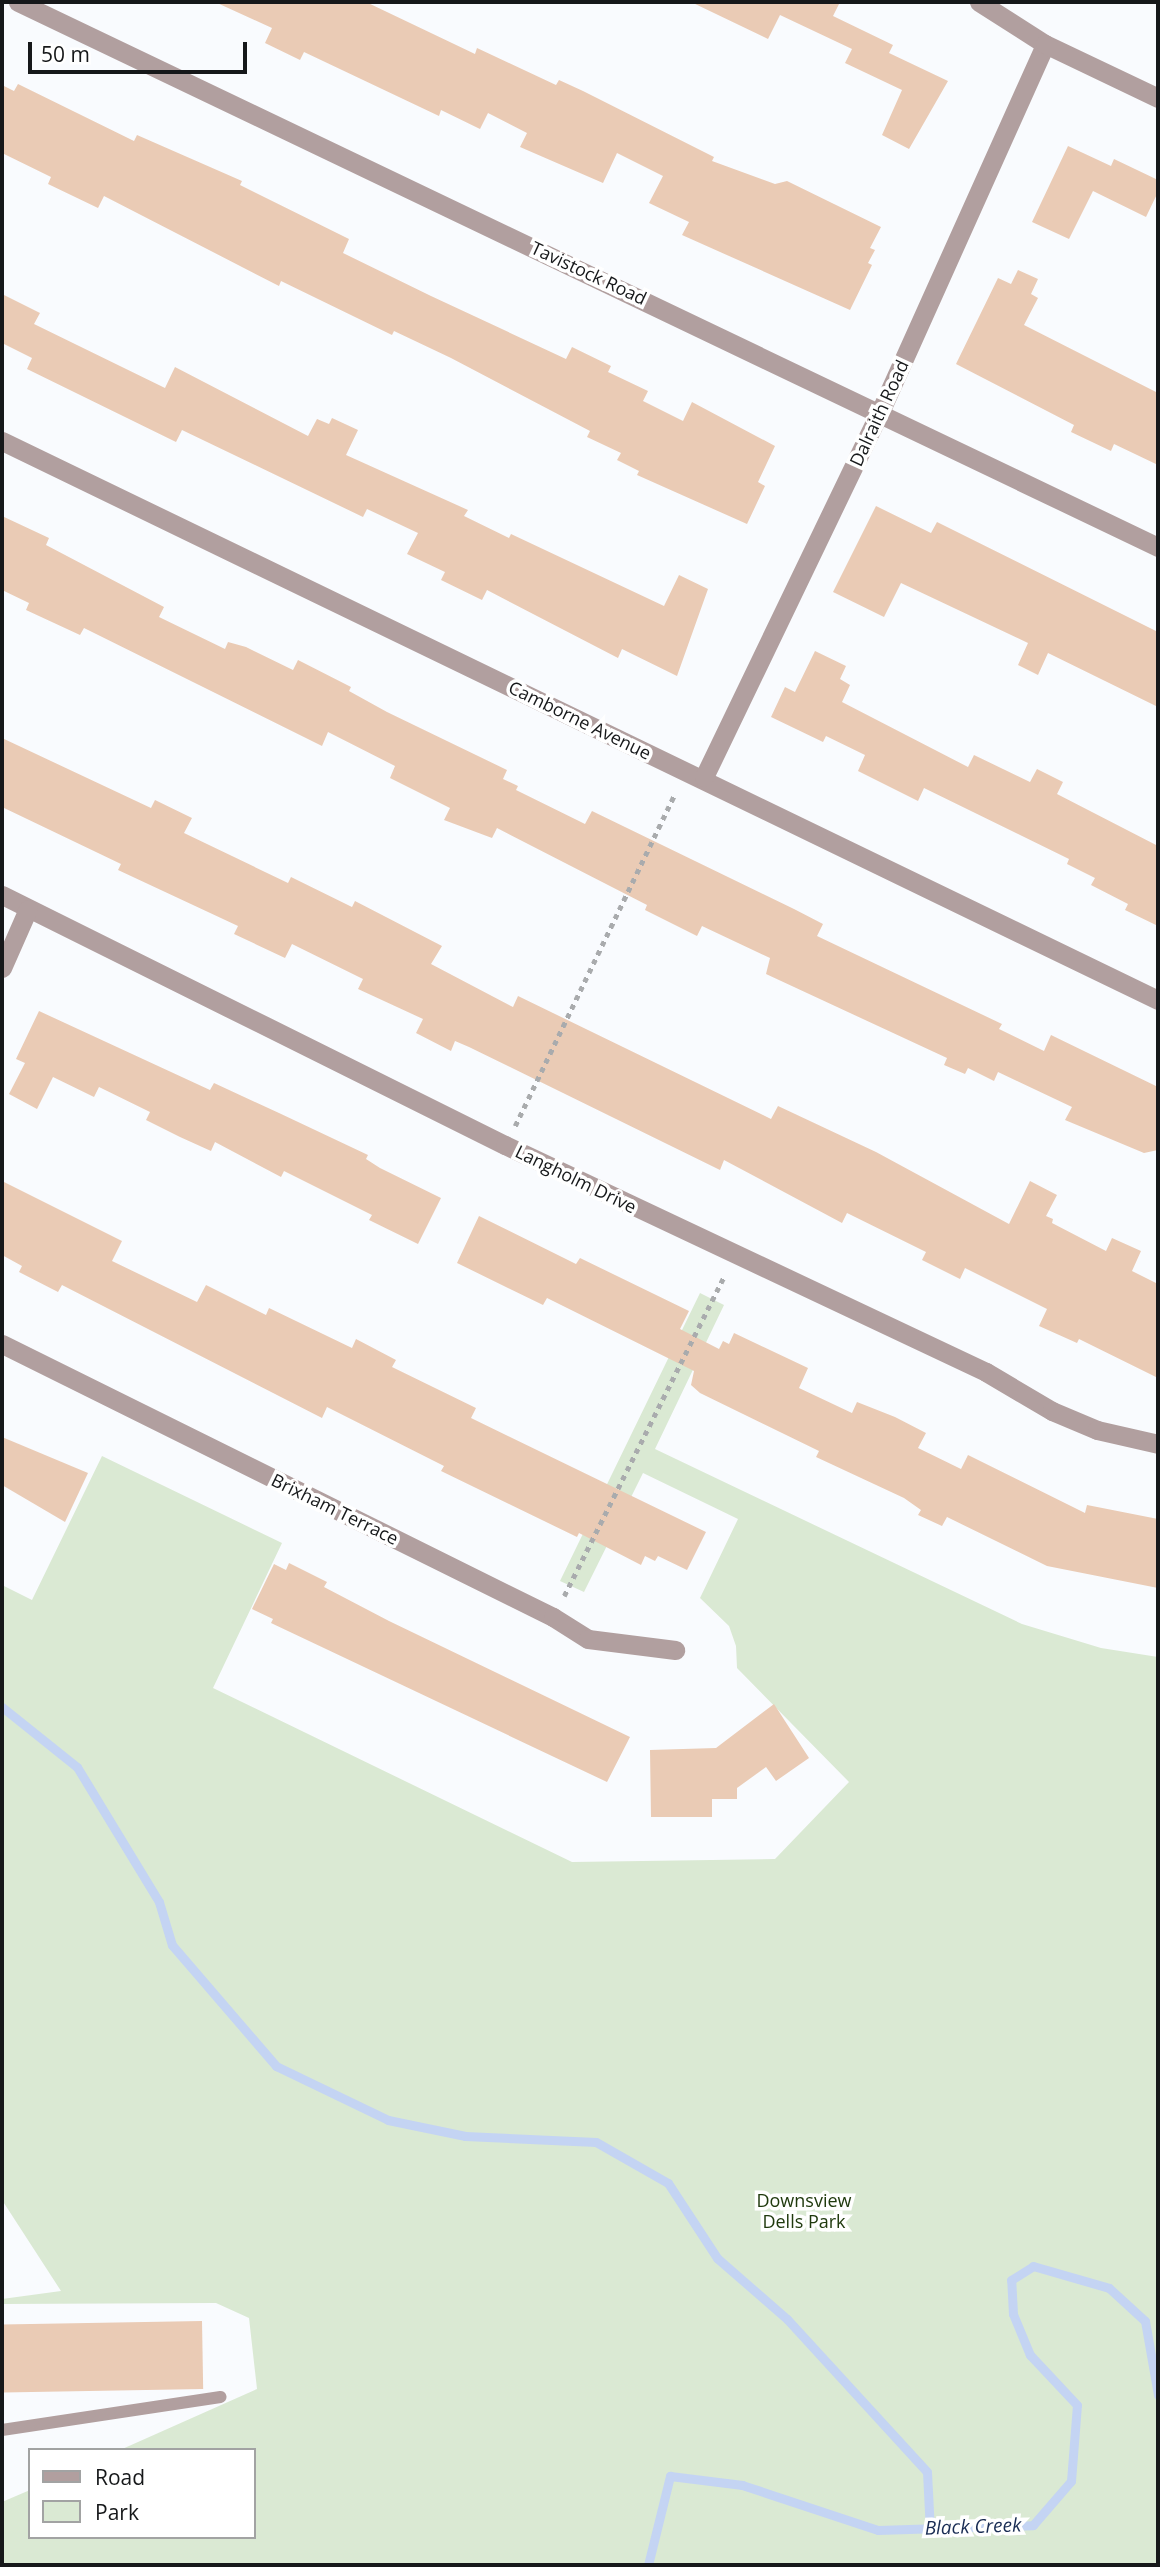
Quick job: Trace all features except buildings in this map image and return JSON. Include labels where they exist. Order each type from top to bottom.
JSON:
[{"type":"street","name":"Tavistock Road","points":[[18,2],[1158,547]]},
{"type":"street","points":[[979,2],[1045,44],[1158,98]]},
{"type":"street","name":"Dalraith Road","points":[[695,774],[880,412],[1045,44]]},
{"type":"street","name":"Camborne Avenue","points":[[2,441],[1158,1000]]},
{"type":"street","name":"Langholm Drive","points":[[2,895],[506,1145],[986,1372],[1052,1411],[1097,1430],[1158,1444]]},
{"type":"street","points":[[2,968],[29,909]]},
{"type":"street","name":"Brixham Terrace","points":[[2,1344],[553,1617],[588,1639],[675,1650]]},
{"type":"lane","points":[[2,2430],[221,2397]]},
{"type":"path","points":[[506,1145],[695,774]]},
{"type":"path","points":[[553,1617],[734,1255]]},
{"type":"green space","name":"Downsview Dells Park","points":[[700,1293],[724,1305],[655,1449],[1022,1624],[1101,1648],[1158,1657],[1158,2565],[2,2565],[2,2502],[28,2491],[28,2539],[256,2539],[256,2448],[124,2448],[257,2389],[249,2318],[216,2303],[2,2304],[2,2299],[61,2291],[2,2200],[2,1585],[32,1600],[102,1456],[282,1543],[213,1688],[572,1862],[775,1859],[849,1782],[737,1668],[736,1646],[729,1626],[700,1598],[738,1519],[643,1473],[584,1592],[560,1581]]},
{"type":"waterway","points":[[2,1707],[77,1767],[159,1902],[172,1945],[276,2066],[388,2120],[465,2136],[596,2142],[668,2183],[717,2258],[787,2319],[927,2472],[930,2531]]},
{"type":"waterway","name":"Black Creek","points":[[648,2565],[670,2476],[742,2485],[878,2530],[1033,2525],[1071,2481],[1077,2405],[1030,2355],[1013,2314],[1011,2280],[1033,2266],[1109,2288],[1145,2321],[1158,2395]]}]
